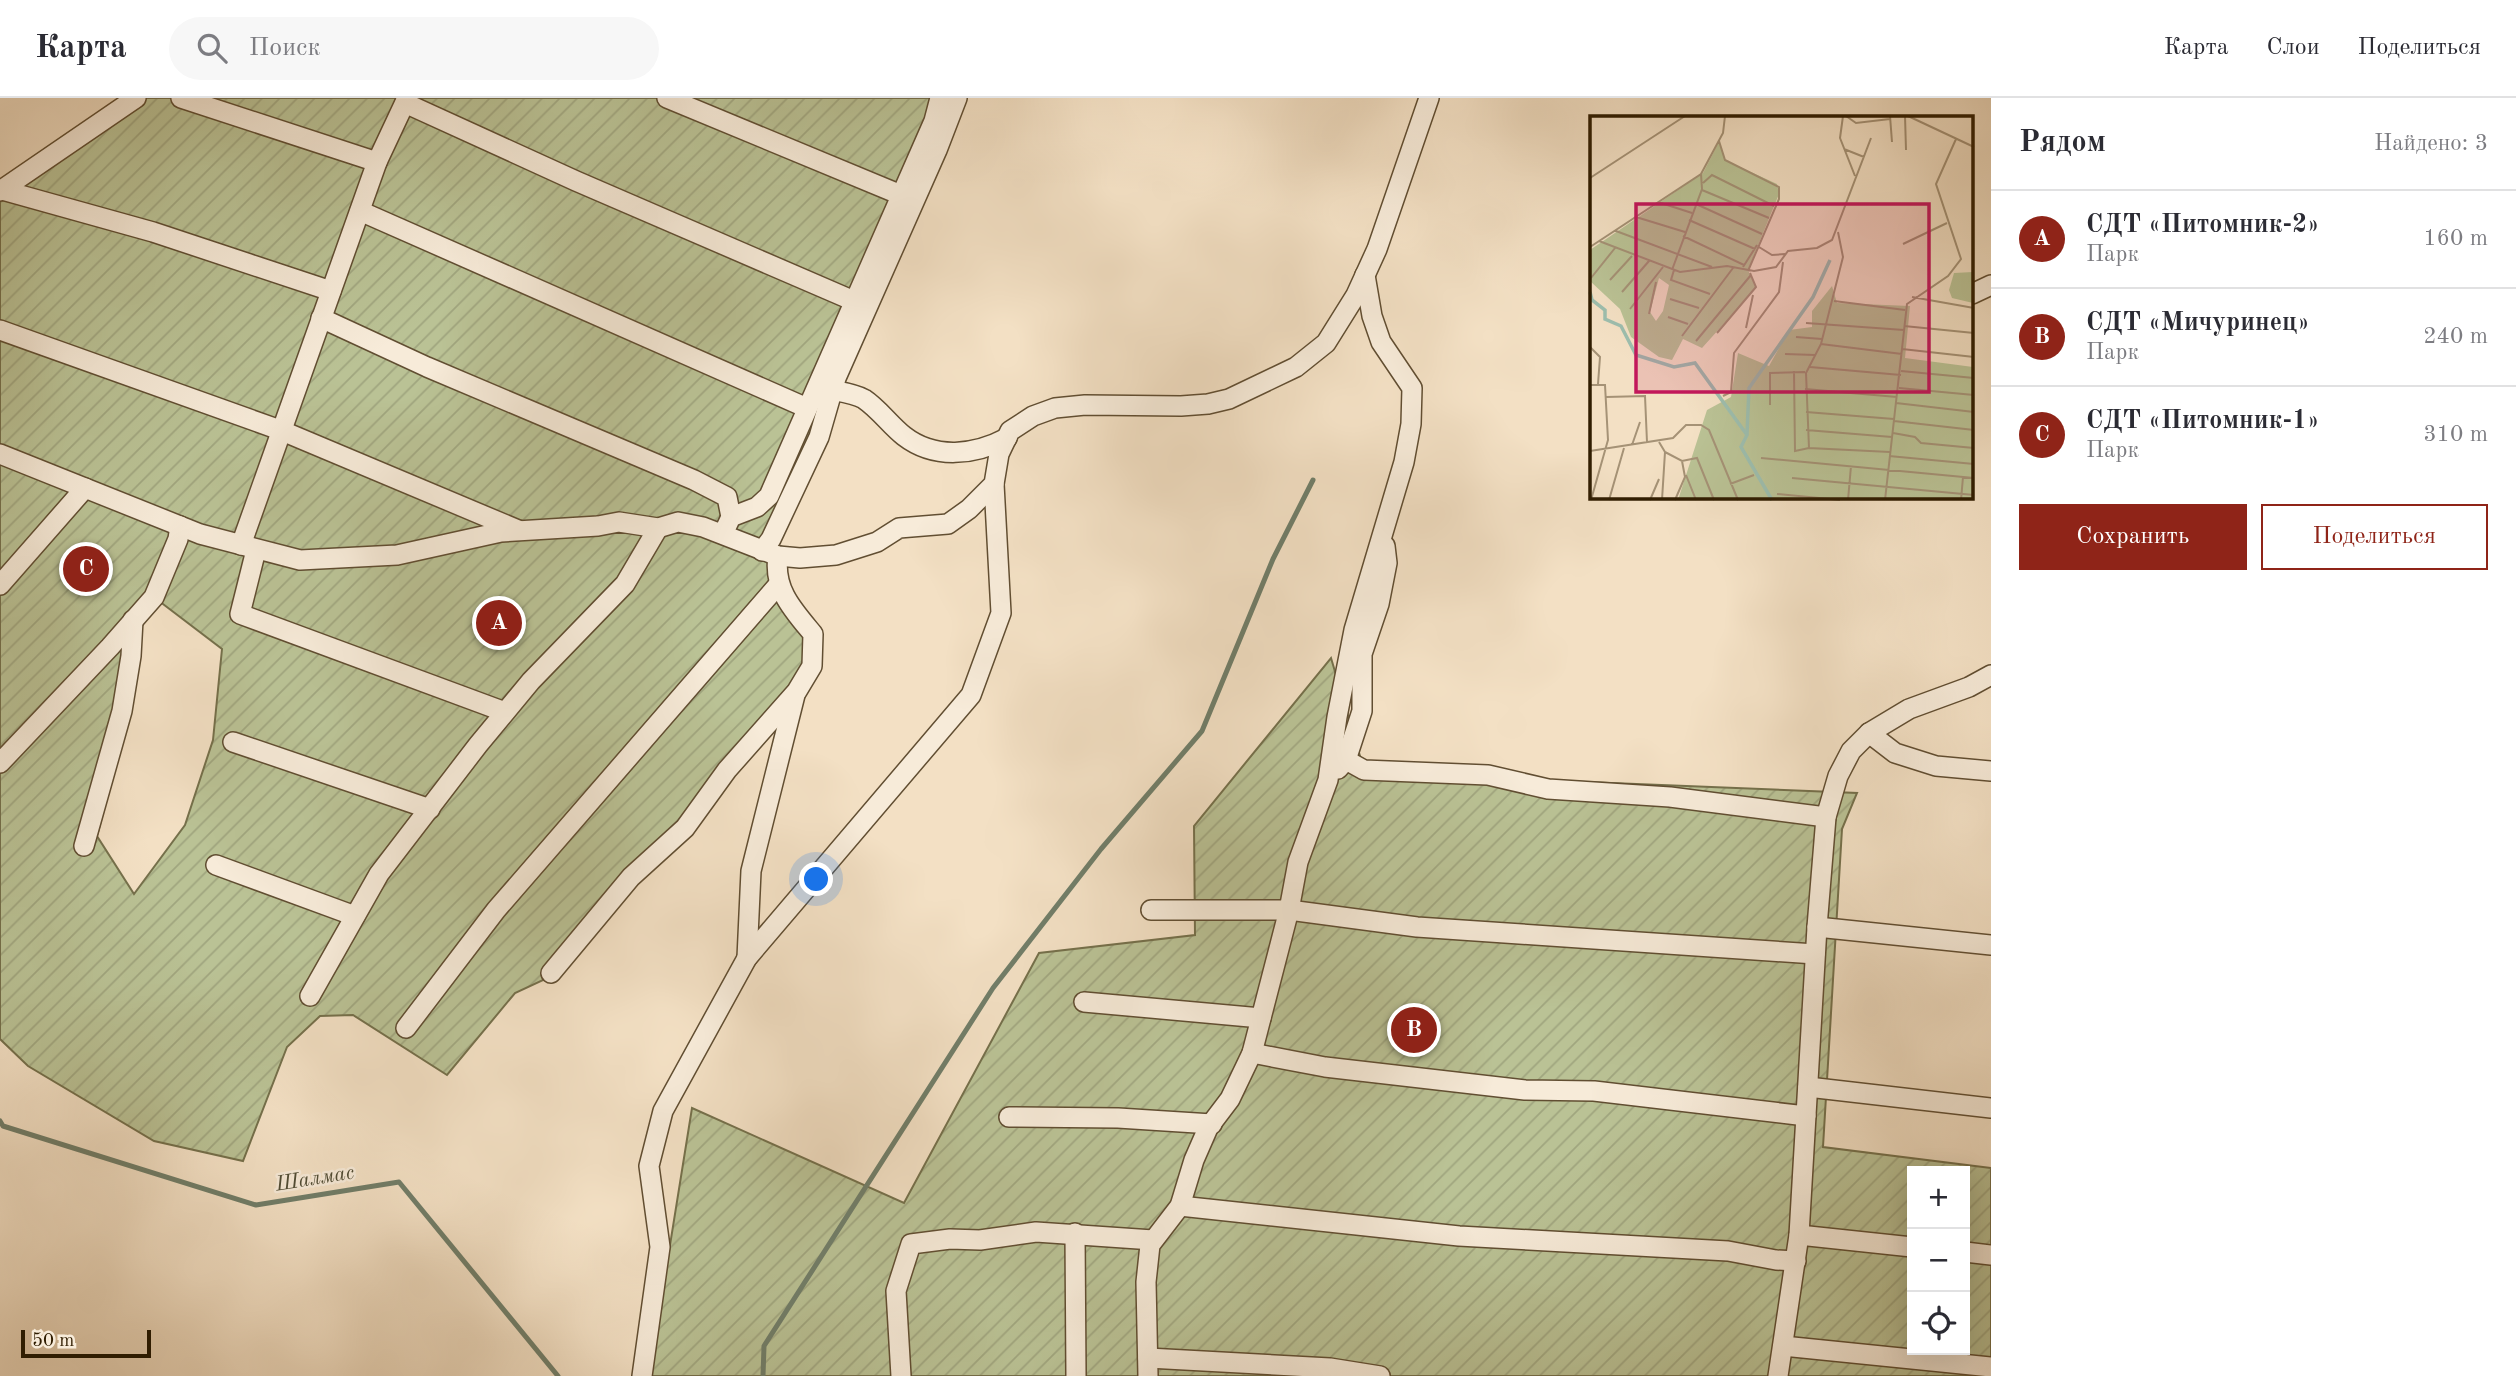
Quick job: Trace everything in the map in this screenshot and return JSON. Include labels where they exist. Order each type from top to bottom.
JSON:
[{"type":"street","points":[[1,190],[136,98]]},
{"type":"street","points":[[181,98],[377,162]]},
{"type":"street","points":[[667,98],[901,195]]},
{"type":"street","points":[[727,525],[757,507],[769,496],[934,121],[940,98]]},
{"type":"street","points":[[551,973],[631,877],[685,828],[727,770],[796,691],[812,666],[813,634],[792,609],[779,584],[770,554],[771,539],[819,438],[832,390],[957,98]]},
{"type":"street","points":[[642,1376],[660,1247],[649,1166],[663,1111],[747,958],[971,695],[1001,613],[994,484],[999,454],[1010,431],[1033,416],[1055,408],[1085,405],[1181,407],[1229,399],[1296,366],[1326,343],[1356,295],[1377,249],[1429,98]]},
{"type":"street","points":[[505,712],[240,614],[248,547],[280,430],[377,162],[406,100],[576,181],[854,301]]},
{"type":"street","points":[[1,190],[153,232],[331,292]]},
{"type":"street","points":[[360,211],[807,408]]},
{"type":"street","points":[[1365,274],[1372,316],[1381,342],[1412,388],[1411,424],[1404,462],[1351,643],[1328,780],[1298,862],[1289,910],[1252,1053],[1230,1099],[1212,1124],[1194,1160],[1180,1206],[1150,1245],[1146,1282],[1148,1367],[1330,1368],[1380,1376]]},
{"type":"street","points":[[1974,294],[1991,285]]},
{"type":"street","points":[[321,318],[427,367],[694,480],[727,497],[727,525]]},
{"type":"street","points":[[0,330],[280,430],[521,532]]},
{"type":"street","points":[[832,390],[863,399],[904,437],[923,449],[945,453],[972,451],[990,447],[1007,438]]},
{"type":"street","points":[[0,454],[180,526],[300,560],[397,555],[501,532],[598,526],[619,522],[657,528],[678,522],[727,525],[770,554],[800,558],[836,555],[877,542],[899,528],[948,524],[994,484]]},
{"type":"street","points":[[0,586],[85,488]]},
{"type":"street","points":[[0,763],[153,597],[178,539],[180,526]]},
{"type":"street","points":[[310,996],[379,874],[531,681],[625,584],[657,528]]},
{"type":"street","points":[[1328,780],[1346,760],[1362,710],[1362,654],[1379,604],[1387,563],[1383,533]]},
{"type":"street","points":[[406,1028],[496,909],[779,584]]},
{"type":"street","points":[[84,846],[122,711],[131,656],[133,620]]},
{"type":"street","points":[[1778,1376],[1799,1235],[1815,954],[1826,817],[1838,776],[1851,751],[1869,733],[1909,709],[1969,687],[1991,674]]},
{"type":"street","points":[[747,958],[751,871],[796,691]]},
{"type":"street","points":[[1869,733],[1895,752],[1936,766],[1991,771]]},
{"type":"street","points":[[233,742],[430,809]]},
{"type":"street","points":[[1346,760],[1364,770],[1488,775],[1549,789],[1670,797],[1826,817]]},
{"type":"street","points":[[216,865],[355,916]]},
{"type":"street","points":[[1151,910],[1289,910],[1417,927],[1815,954]]},
{"type":"street","points":[[1817,928],[1991,945]]},
{"type":"street","points":[[1083,1002],[1261,1018]]},
{"type":"street","points":[[1252,1053],[1325,1067],[1525,1090],[1594,1091],[1806,1116]]},
{"type":"street","points":[[1808,1087],[1991,1108]]},
{"type":"street","points":[[1009,1117],[1118,1118],[1212,1124]]},
{"type":"street","points":[[1180,1206],[1460,1236],[1728,1251],[1796,1261]]},
{"type":"street","points":[[901,1376],[896,1291],[911,1244],[950,1238],[980,1240],[1036,1232],[1153,1240]]},
{"type":"street","points":[[1075,1233],[1076,1376]]},
{"type":"street","points":[[1799,1235],[1907,1246]]},
{"type":"street","points":[[1970,1253],[1991,1255]]},
{"type":"street","points":[[1783,1346],[1991,1367]]},
{"type":"green space","points":[[141,98],[954,98],[771,533],[816,669],[554,975],[515,993],[447,1075],[353,1015],[320,1016],[287,1047],[243,1161],[154,1141],[28,1066],[0,1039],[0,195]],"holes":[[[159,601],[222,649],[213,740],[185,825],[134,894],[97,836],[126,725],[140,626]]]},
{"type":"green space","points":[[1331,658],[1365,773],[1857,793],[1842,829],[1823,1147],[1991,1168],[1991,1376],[649,1376],[692,1108],[904,1203],[1039,953],[1195,935],[1194,826]]},
{"type":"waterway","points":[[763,1376],[764,1346],[993,988],[1101,849],[1202,731],[1273,559],[1313,480]]},
{"type":"waterway","name":"Шалмас","points":[[0,1121],[3,1126],[256,1205],[399,1182],[558,1376]]},
{"type":"place","name":"СДТ «Питомник-1»","points":[[86,569]]},
{"type":"place","name":"СДТ «Питомник-2»","points":[[499,623]]},
{"type":"place","name":"СДТ «Мичуринец»","points":[[1414,1030]]}]
